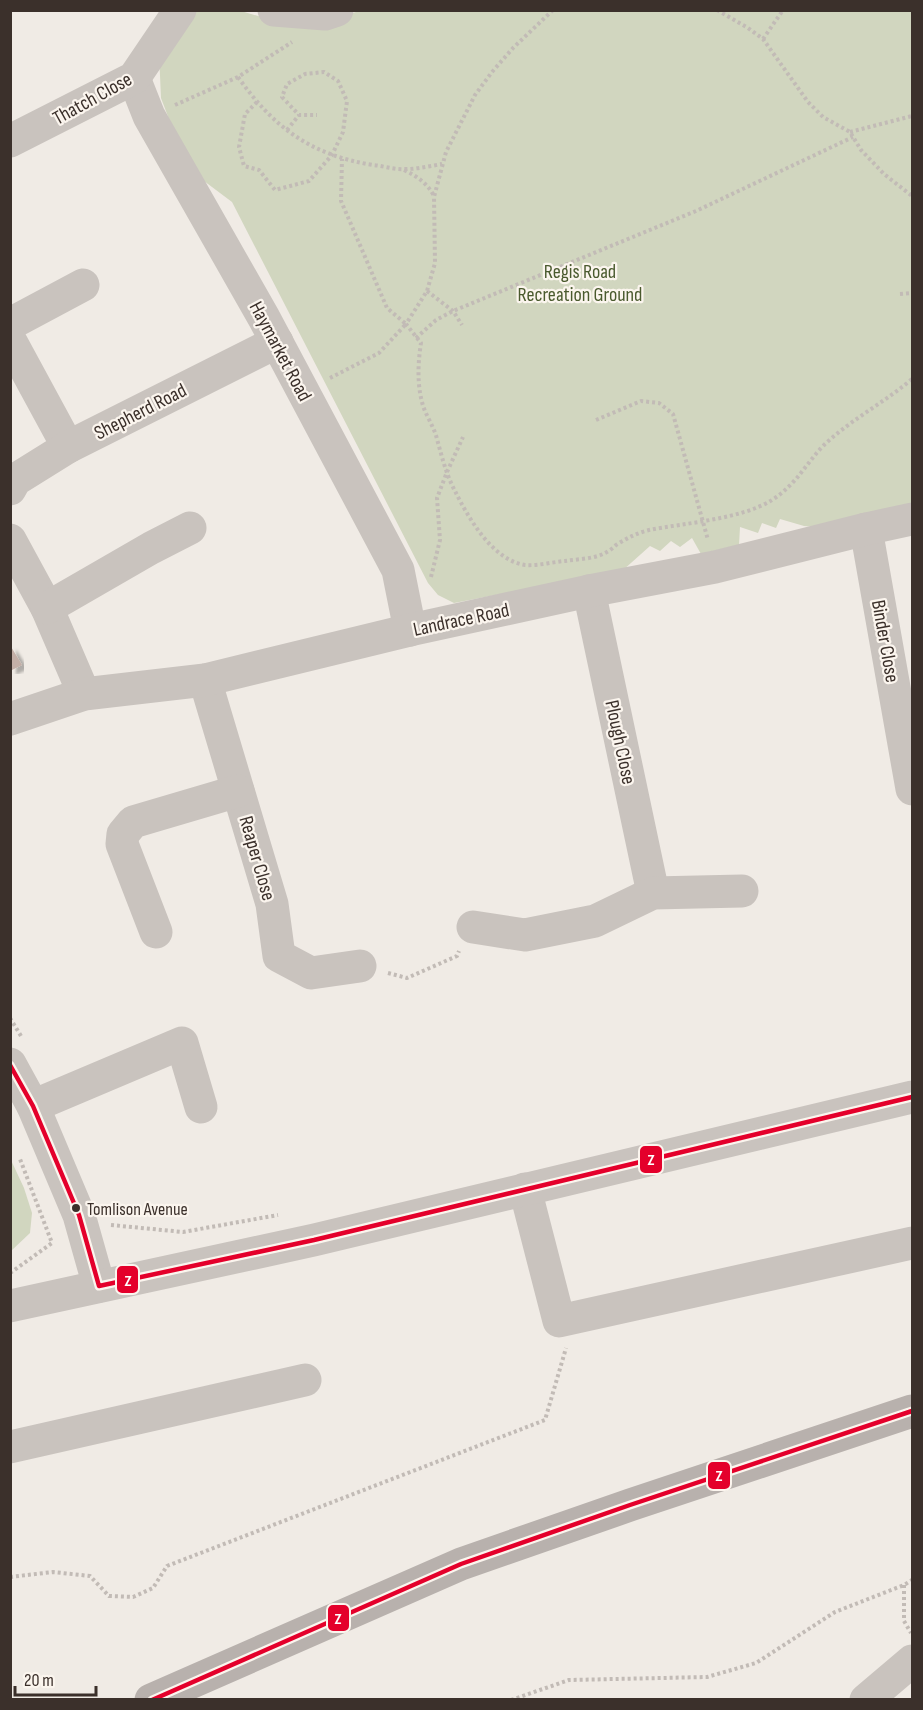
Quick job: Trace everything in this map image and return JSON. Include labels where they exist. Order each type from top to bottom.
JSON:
[{"type":"main road","points":[[151,1700],[461,1564],[912,1411]]},
{"type":"street","name":"Thatch Close","points":[[10,141],[134,78],[180,10]]},
{"type":"street","points":[[274,10],[325,14],[337,10]]},
{"type":"street","name":"Haymarket Road","points":[[134,78],[149,116],[277,342],[398,570],[410,630]]},
{"type":"street","points":[[10,324],[83,285]]},
{"type":"street","points":[[10,340],[68,447]]},
{"type":"street","name":"Shepherd Road","points":[[10,489],[15,480],[68,447],[277,342]]},
{"type":"street","name":"Landrace Road","points":[[10,718],[84,694],[205,680],[410,630],[589,591],[715,567],[912,519]]},
{"type":"street","points":[[47,608],[190,528]]},
{"type":"street","name":"Binder Close","points":[[866,529],[912,789]]},
{"type":"street","points":[[10,540],[47,608],[84,694]]},
{"type":"street","name":"Plough Close","points":[[589,591],[653,893]]},
{"type":"street","name":"Reaper Close","points":[[205,680],[272,904],[279,956],[311,973],[360,966]]},
{"type":"street","points":[[156,932],[122,844],[123,834],[133,822],[238,791]]},
{"type":"street","points":[[473,927],[525,935],[595,921],[653,893],[742,891]]},
{"type":"street","points":[[33,1106],[182,1043],[201,1107]]},
{"type":"street","points":[[10,1064],[33,1106],[79,1215],[99,1286]]},
{"type":"street","points":[[10,1306],[314,1240],[912,1097]]},
{"type":"street","points":[[525,1188],[559,1321],[912,1243]]},
{"type":"street","points":[[10,1447],[305,1380]]},
{"type":"street","points":[[866,1700],[912,1661]]},
{"type":"path","points":[[323,380],[379,353],[406,324],[427,291],[435,263],[434,197],[446,152],[475,95],[513,48],[553,10]]},
{"type":"path","points":[[717,10],[763,39],[808,102],[823,117],[850,132],[861,150],[884,174],[912,196]]},
{"type":"path","points":[[763,39],[783,10]]},
{"type":"path","points":[[149,116],[238,77],[291,42],[301,41]]},
{"type":"path","points":[[257,102],[245,114],[239,147],[244,166],[259,171],[275,190],[309,181],[332,155],[343,132],[347,101],[338,81],[324,72],[306,74],[287,84],[282,97],[299,115],[317,115]]},
{"type":"path","points":[[238,77],[263,110],[307,143],[342,159],[403,170],[418,177],[428,186],[434,197]]},
{"type":"path","points":[[287,130],[299,115]]},
{"type":"path","points":[[850,132],[912,116]]},
{"type":"path","points":[[416,338],[436,320],[453,311],[696,212],[853,136]]},
{"type":"path","points":[[342,159],[341,201],[387,308],[406,324],[421,343],[418,365],[421,400],[437,438],[447,472],[465,511],[479,532],[497,551],[512,560],[524,564],[540,564],[605,554],[630,536],[646,531],[724,517],[762,505],[773,500],[799,478],[824,446],[912,379]]},
{"type":"path","points":[[403,170],[442,164]]},
{"type":"path","points":[[427,291],[453,311],[462,325]]},
{"type":"path","points":[[900,294],[912,293]]},
{"type":"path","points":[[596,420],[641,401],[659,403],[674,414],[715,567]]},
{"type":"path","points":[[427,585],[440,540],[437,498],[463,437]]},
{"type":"path","points":[[360,966],[407,978],[457,956],[473,927]]},
{"type":"path","points":[[10,1273],[52,1244],[19,1155]]},
{"type":"path","points":[[101,1224],[183,1232],[285,1213]]},
{"type":"path","points":[[10,1577],[53,1572],[90,1576],[109,1596],[133,1597],[153,1588],[167,1566],[545,1420],[575,1318]]},
{"type":"path","points":[[511,1700],[568,1680],[707,1677],[756,1664],[835,1612],[912,1580]]},
{"type":"path","points":[[904,1585],[904,1621],[912,1636]]},
{"type":"green space","name":"Regis Road Recreation Ground","points":[[363,10],[912,11],[912,509],[828,528],[804,526],[780,519],[776,528],[762,523],[758,533],[740,527],[739,545],[701,554],[692,538],[680,547],[671,541],[660,551],[650,546],[622,571],[454,603],[438,595],[428,583],[232,202],[200,178],[169,119],[161,98],[159,53],[193,11],[241,11],[265,18],[335,18]]},
{"type":"green space","points":[[10,1158],[24,1188],[32,1213],[30,1233],[11,1251]]},
{"type":"building","points":[[10,645],[22,665],[10,671]]},
{"type":"transit line","name":"Z","points":[[10,1065],[33,1106],[79,1215],[99,1286],[314,1240],[912,1097]]},
{"type":"transit line","name":"Z","points":[[152,1700],[461,1564],[912,1411]]},
{"type":"place","name":"Tomlison Avenue","points":[[76,1208]]}]
